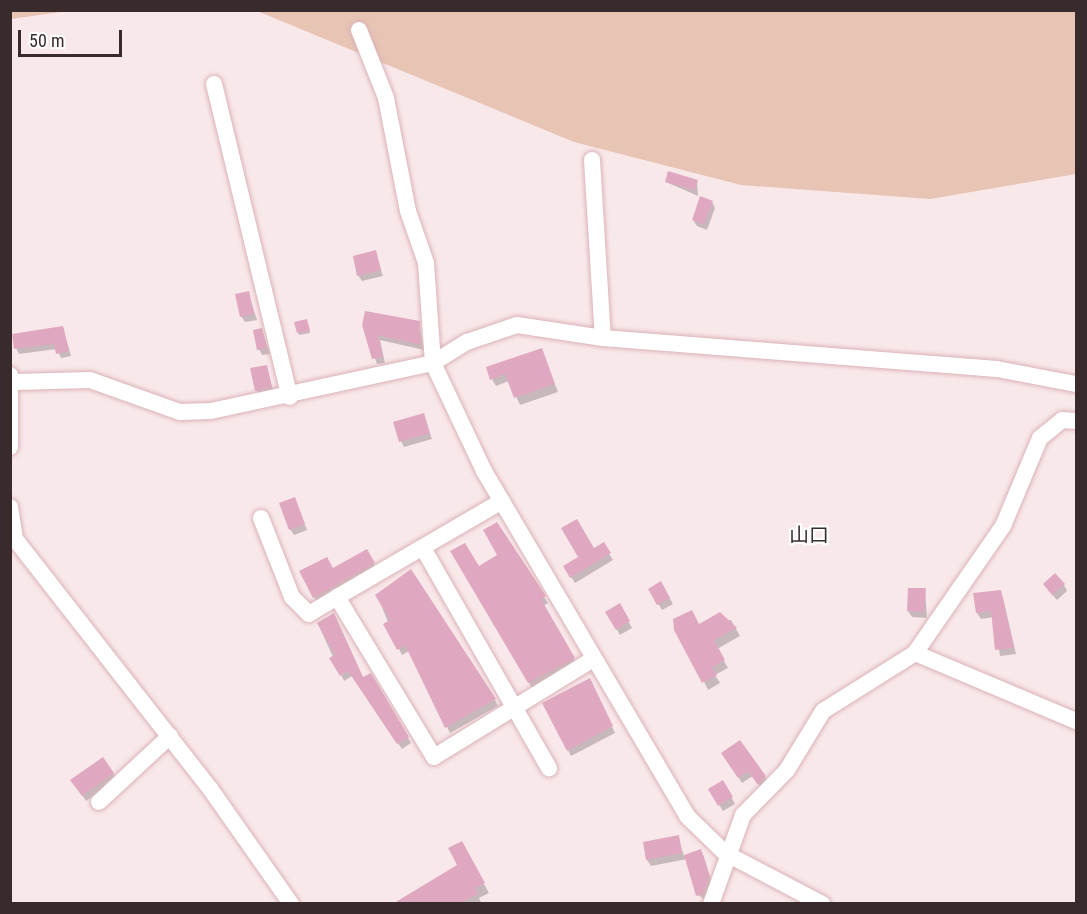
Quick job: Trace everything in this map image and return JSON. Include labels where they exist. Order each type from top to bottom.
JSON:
[{"type":"street","points":[[359,30],[386,98],[408,211],[426,263],[433,363],[502,501],[673,796],[725,853],[822,903]]},
{"type":"street","points":[[214,84],[290,397]]},
{"type":"street","points":[[592,160],[603,338]]},
{"type":"street","points":[[10,447],[12,379],[90,380],[180,412],[290,397],[433,363],[466,342],[517,325],[603,338],[843,354],[997,369],[1077,384]]},
{"type":"street","points":[[711,903],[725,853],[743,815],[787,770],[823,711],[870,676],[915,653],[1003,526],[1040,438],[1062,420],[1077,421]]},
{"type":"street","points":[[261,518],[292,597],[309,614],[502,501]]},
{"type":"street","points":[[10,507],[13,539],[170,736],[291,903]]},
{"type":"street","points":[[423,548],[549,768]]},
{"type":"street","points":[[338,597],[434,757],[593,659]]},
{"type":"street","points":[[915,653],[1077,721]]},
{"type":"street","points":[[99,802],[170,736]]},
{"type":"shaded area","points":[[11,10],[68,10],[68,11],[11,19]]},
{"type":"shaded area","points":[[257,11],[1076,11],[1076,174],[930,199],[741,185],[574,142]]},
{"type":"building","points":[[668,171],[698,180],[695,190],[665,182]]},
{"type":"building","points":[[700,196],[713,201],[704,225],[692,220]]},
{"type":"building","points":[[376,250],[381,270],[357,276],[353,256]]},
{"type":"building","points":[[249,291],[254,314],[240,317],[235,294]]},
{"type":"building","points":[[365,311],[420,321],[421,345],[378,335],[383,357],[372,359],[362,325]]},
{"type":"building","points":[[307,319],[310,331],[297,333],[294,322]]},
{"type":"building","points":[[63,326],[69,351],[56,354],[54,344],[14,349],[12,334]]},
{"type":"building","points":[[262,328],[267,348],[257,350],[253,330]]},
{"type":"building","points":[[542,348],[555,384],[514,398],[505,374],[490,380],[486,367]]},
{"type":"building","points":[[267,365],[272,387],[255,391],[250,368]]},
{"type":"building","points":[[424,413],[430,433],[399,442],[393,422]]},
{"type":"building","points":[[295,497],[305,524],[289,530],[279,503]]},
{"type":"building","points":[[577,519],[594,548],[604,542],[611,553],[570,578],[563,566],[578,557],[561,528]]},
{"type":"building","points":[[497,522],[546,596],[541,599],[575,658],[528,683],[450,551],[465,543],[479,566],[497,555],[483,530]]},
{"type":"building","points":[[367,549],[375,563],[313,598],[299,571],[327,557],[333,568]]},
{"type":"building","points":[[411,569],[496,699],[445,728],[405,645],[397,650],[383,624],[390,620],[375,595]]},
{"type":"building","points":[[1055,573],[1065,584],[1052,595],[1043,584]]},
{"type":"building","points":[[661,581],[670,598],[657,605],[648,589]]},
{"type":"building","points":[[908,588],[926,588],[924,612],[907,611]]},
{"type":"building","points":[[1001,590],[1014,648],[995,650],[991,611],[976,613],[973,593]]},
{"type":"building","points":[[620,603],[630,621],[616,630],[605,612]]},
{"type":"building","points":[[692,610],[699,624],[720,612],[737,628],[714,640],[725,660],[712,667],[717,675],[702,683],[674,630],[673,619]]},
{"type":"building","points":[[334,613],[363,677],[371,673],[409,737],[397,744],[348,671],[340,676],[329,658],[335,655],[317,623]]},
{"type":"building","points":[[590,678],[613,726],[567,751],[542,703]]},
{"type":"building","points":[[740,740],[766,776],[758,785],[748,771],[738,778],[721,753]]},
{"type":"building","points":[[103,757],[114,773],[82,796],[70,780]]},
{"type":"building","points":[[723,780],[733,797],[718,806],[708,789]]},
{"type":"building","points":[[679,835],[682,853],[646,860],[643,842]]},
{"type":"building","points":[[462,841],[485,883],[475,888],[478,894],[461,903],[394,903],[457,865],[448,848]]},
{"type":"building","points":[[701,849],[710,877],[703,894],[696,896],[684,855]]},
{"type":"district","name":"山口","points":[[809,535]]}]
